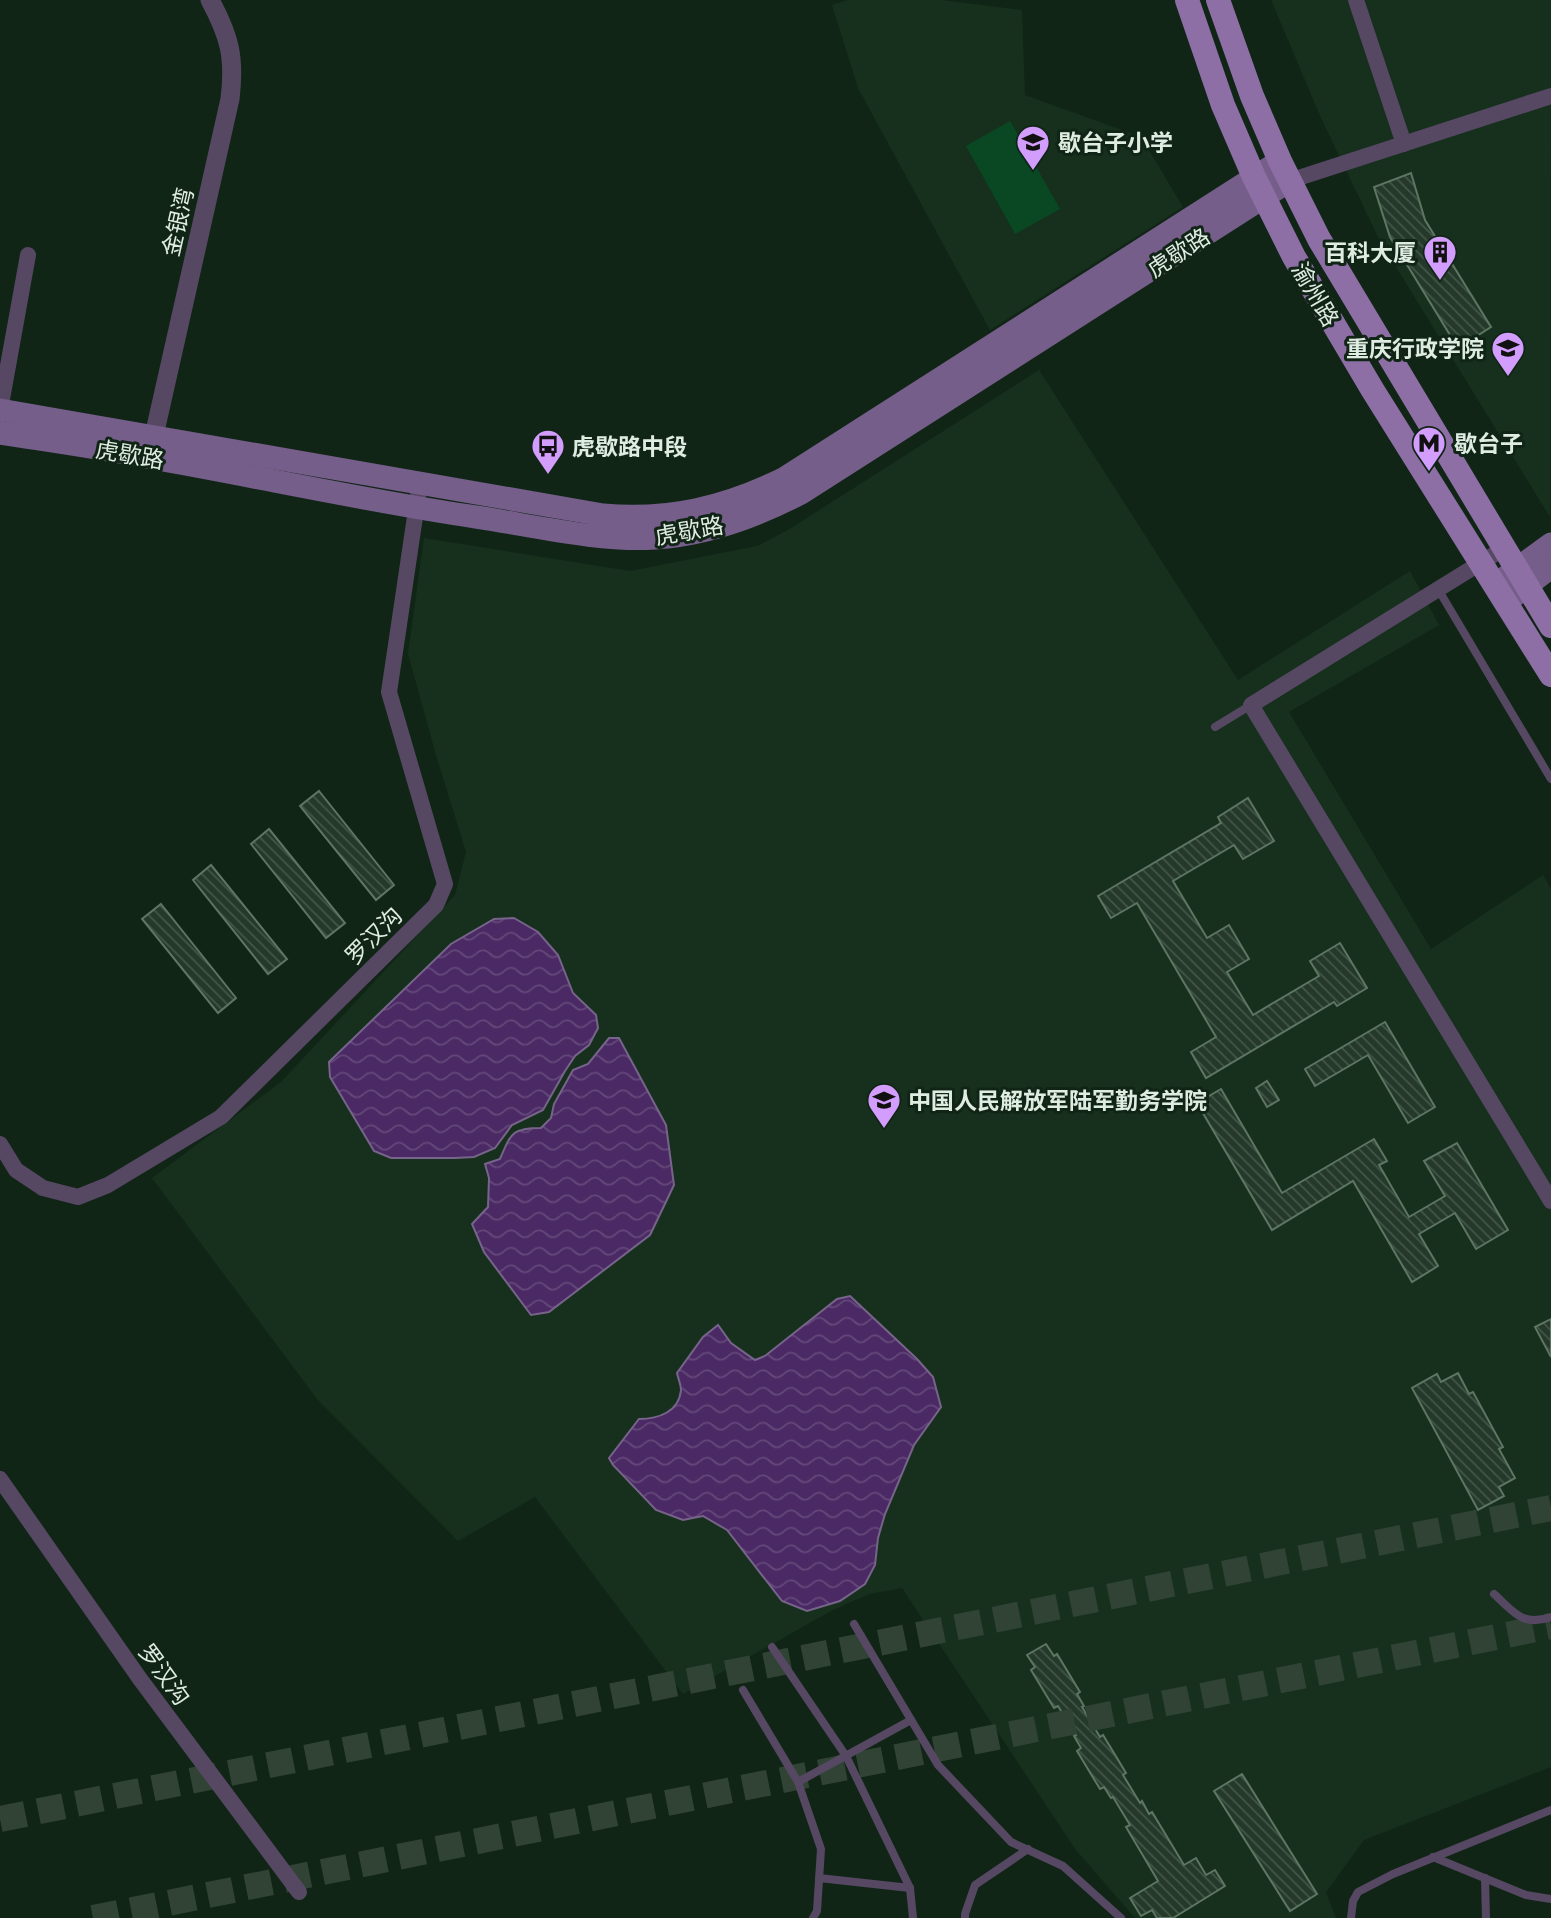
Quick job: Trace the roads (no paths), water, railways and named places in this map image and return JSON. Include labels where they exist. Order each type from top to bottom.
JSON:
[{"type":"main road","name":"渝州路","points":[[1186,0],[1223,105],[1294,257],[1551,675]]},
{"type":"main road","name":"渝州路","points":[[1218,0],[1252,96],[1284,171],[1318,239],[1551,626]]},
{"type":"main road","name":"虎歇路","points":[[0,433],[152,447],[420,484],[603,515],[629,517],[689,513],[734,500],[785,478],[1284,171]]},
{"type":"main road","name":"虎歇路","points":[[0,410],[416,508],[629,539],[688,534],[766,512],[801,493],[1259,187]]},
{"type":"main road","points":[[1501,593],[1515,568],[1551,544]]},
{"type":"main road","points":[[1515,568],[1551,567]]},
{"type":"street","name":"金银湾","points":[[152,447],[230,99],[234,70],[230,45],[211,0]]},
{"type":"street","points":[[1356,0],[1404,145]]},
{"type":"street","points":[[1284,171],[1404,145],[1551,96]]},
{"type":"street","points":[[0,410],[28,255]]},
{"type":"street","name":"罗汉沟","points":[[0,1144],[16,1170],[43,1188],[78,1197],[108,1185],[221,1117],[436,905],[445,884],[389,692],[420,484]]},
{"type":"street","points":[[1515,568],[1481,563],[1251,705],[1551,1200]]},
{"type":"street","name":"罗汉沟","points":[[0,1479],[140,1679],[299,1892]]},
{"type":"lane","points":[[1438,589],[1551,779]]},
{"type":"lane","points":[[1215,727],[1251,705]]},
{"type":"lane","points":[[1494,1594],[1521,1619],[1536,1622],[1551,1617]]},
{"type":"lane","points":[[855,1624],[938,1765],[1012,1842],[1063,1867],[1121,1918]]},
{"type":"lane","points":[[772,1647],[846,1756],[910,1888],[913,1918]]},
{"type":"lane","points":[[743,1690],[798,1782],[821,1849],[817,1911],[813,1918]]},
{"type":"lane","points":[[798,1782],[911,1720]]},
{"type":"lane","points":[[1351,1918],[1353,1901],[1358,1892],[1433,1857],[1551,1810]]},
{"type":"lane","points":[[965,1918],[975,1885],[1028,1849]]},
{"type":"lane","points":[[1433,1857],[1526,1895],[1551,1899]]},
{"type":"lane","points":[[819,1878],[910,1888]]},
{"type":"lane","points":[[1485,1878],[1486,1918]]},
{"type":"water","points":[[514,918],[538,932],[558,955],[573,993],[596,1015],[598,1028],[589,1045],[575,1056],[543,1110],[512,1125],[495,1148],[474,1157],[455,1158],[391,1158],[374,1151],[330,1077],[329,1062],[451,944],[494,919]]},
{"type":"water","points":[[609,1038],[619,1038],[666,1125],[674,1185],[650,1235],[549,1312],[531,1315],[484,1252],[472,1224],[488,1207],[489,1178],[485,1164],[500,1159],[510,1138],[518,1131],[541,1128],[551,1118],[554,1104],[573,1070],[588,1064]]},
{"type":"water","points":[[850,1296],[933,1377],[941,1407],[914,1445],[885,1514],[878,1538],[875,1565],[865,1584],[840,1601],[807,1611],[782,1601],[727,1530],[703,1516],[683,1520],[656,1510],[609,1458],[639,1419],[660,1416],[672,1409],[681,1390],[677,1373],[703,1337],[718,1325],[731,1343],[755,1360],[765,1356],[837,1299]]},
{"type":"tunnel","points":[[0,1819],[1551,1508]]},
{"type":"tunnel","points":[[93,1918],[1551,1626]]},
{"type":"place","name":"歇台子小学","points":[[1033,172]]},
{"type":"place","name":"百科大厦","points":[[1440,282]]},
{"type":"place","name":"重庆行政学院","points":[[1508,378]]},
{"type":"place","name":"歇台子","points":[[1429,473]]},
{"type":"place","name":"虎歇路中段","points":[[548,476]]},
{"type":"place","name":"中国人民解放军陆军勤务学院","points":[[884,1130]]}]
